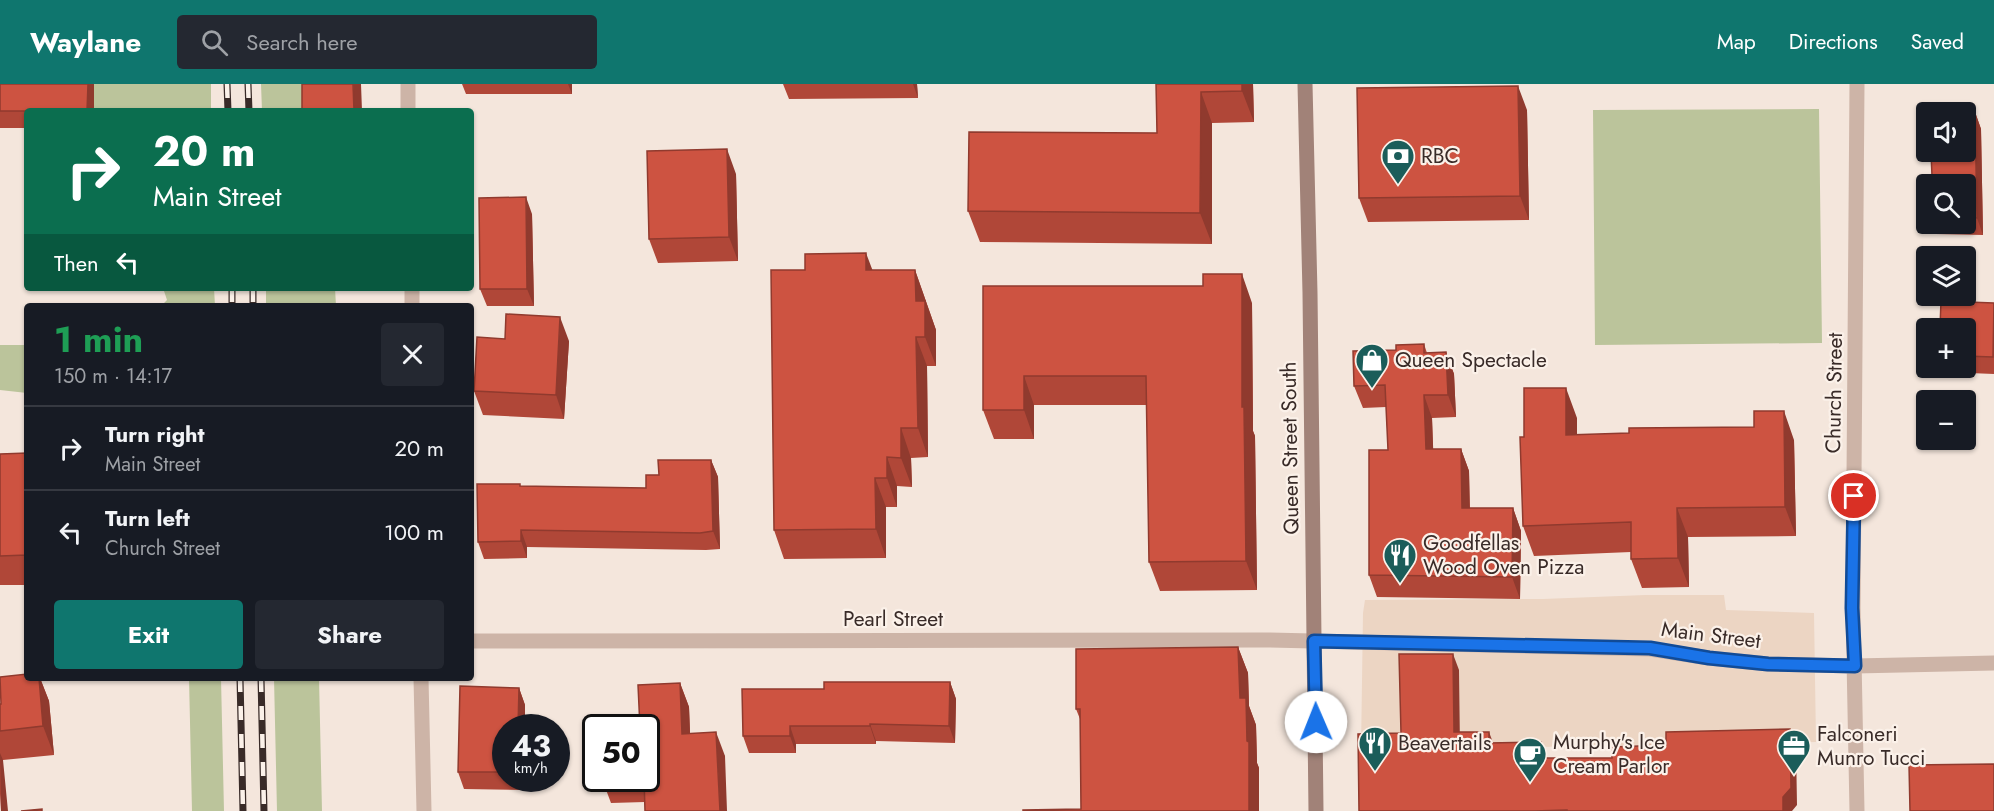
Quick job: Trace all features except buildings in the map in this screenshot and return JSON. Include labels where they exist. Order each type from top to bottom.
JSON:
[{"type":"main road","name":"Queen Street South","points":[[1305,84],[1310,293],[1316,811]]},
{"type":"street","points":[[408,84],[408,108]]},
{"type":"street","name":"Church Street","points":[[1857,84],[1852,608],[1857,811]]},
{"type":"street","name":"Pearl Street","points":[[474,641],[1314,641]]},
{"type":"street","name":"Main Street","points":[[1314,641],[1650,648],[1709,658],[1768,664],[1855,666],[1994,663]]},
{"type":"street","points":[[421,681],[424,811]]},
{"type":"green space","points":[[94,84],[211,84],[211,108],[94,108]]},
{"type":"green space","points":[[261,84],[306,84],[307,108],[262,108]]},
{"type":"green space","points":[[1819,109],[1822,343],[1595,345],[1593,110]]},
{"type":"green space","points":[[164,291],[214,291],[215,303],[164,303],[167,300]]},
{"type":"green space","points":[[266,291],[335,291],[336,303],[266,303]]},
{"type":"green space","points":[[0,345],[24,345],[24,393],[0,390]]},
{"type":"green space","points":[[189,681],[221,681],[224,811],[192,811]]},
{"type":"green space","points":[[274,681],[319,681],[322,811],[277,811]]},
{"type":"shaded area","points":[[1724,595],[1726,610],[1814,613],[1816,742],[1361,750],[1365,600],[1543,599]]},
{"type":"railway","points":[[227,84],[228,108]]},
{"type":"railway","points":[[248,84],[249,108]]},
{"type":"railway","points":[[232,291],[232,303]]},
{"type":"railway","points":[[253,291],[253,303]]},
{"type":"railway","points":[[240,681],[243,811]]},
{"type":"railway","points":[[261,681],[264,811]]},
{"type":"place","name":"RBC","points":[[1398,185]]},
{"type":"place","name":"Queen Spectacle","points":[[1372,389]]},
{"type":"place","name":"Goodfellas Wood Oven Pizza","points":[[1400,584]]},
{"type":"place","name":"Beavertails","points":[[1375,772]]},
{"type":"place","name":"Falconeri Munro Tucci","points":[[1794,775]]},
{"type":"place","name":"Murphy's Ice Cream Parlor","points":[[1530,783]]},
{"type":"route","points":[[1316,722],[1314,641],[1650,648],[1709,658],[1768,664],[1855,666],[1852,608],[1854,496]]}]
